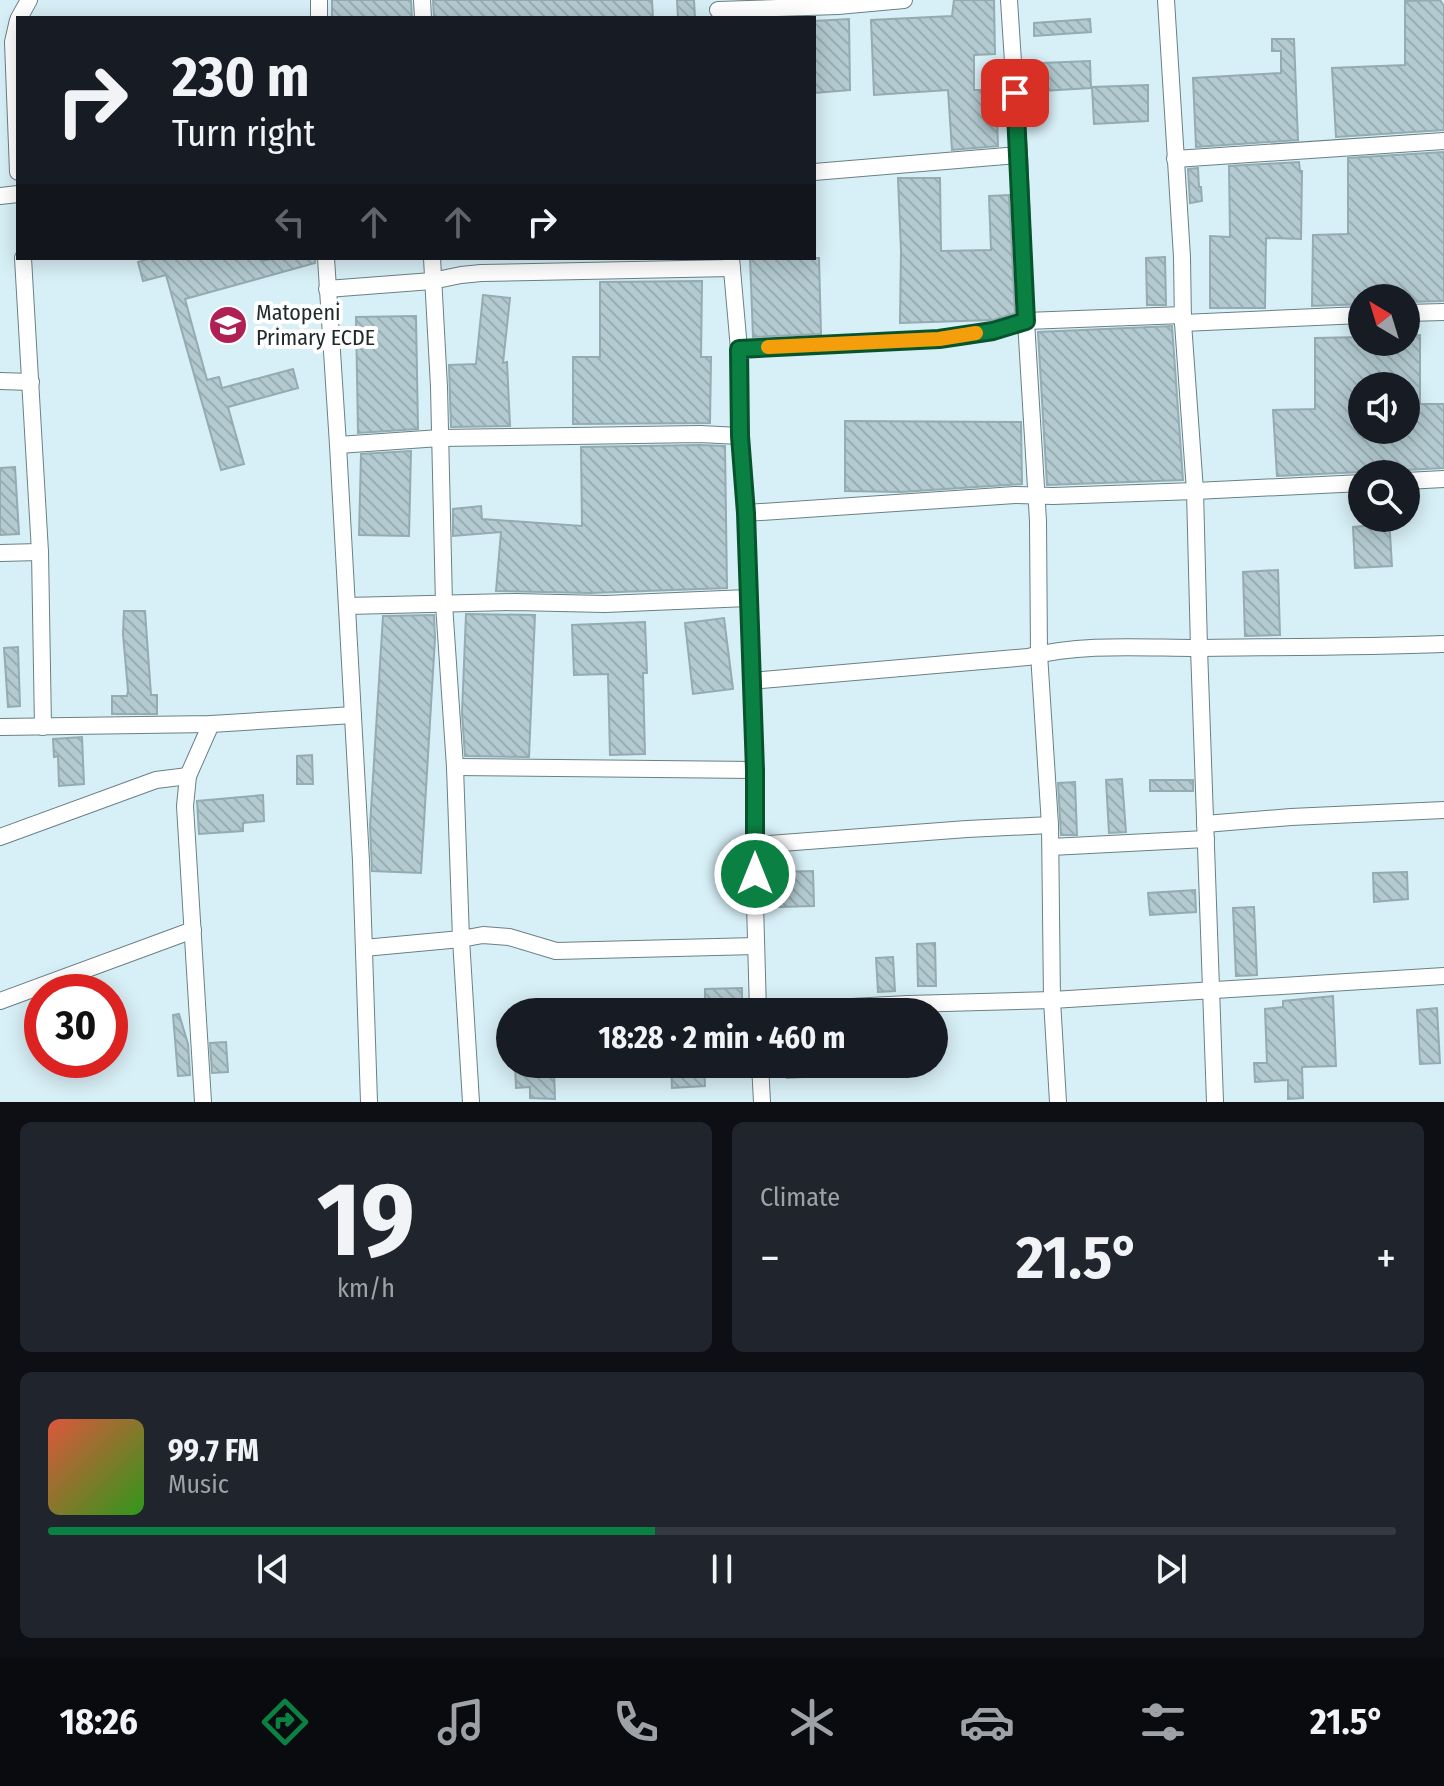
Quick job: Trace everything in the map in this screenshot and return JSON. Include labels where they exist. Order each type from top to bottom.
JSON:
[{"type":"street","points":[[718,9],[838,6],[904,0]]},
{"type":"street","points":[[1009,0],[1037,496],[1039,654],[1051,847],[1052,1000],[1058,1102]]},
{"type":"street","points":[[1166,0],[1195,491],[1215,1102]]},
{"type":"street","points":[[16,28],[13,42],[16,120]]},
{"type":"street","points":[[1175,159],[1444,141]]},
{"type":"street","points":[[816,172],[1019,155]]},
{"type":"street","points":[[23,260],[40,552],[43,727]]},
{"type":"street","points":[[326,260],[353,715],[369,1102]]},
{"type":"street","points":[[432,260],[444,604],[471,1102]]},
{"type":"street","points":[[327,289],[432,281],[481,273],[732,263],[739,349],[755,770],[758,998]]},
{"type":"street","points":[[1420,313],[1444,312]]},
{"type":"street","points":[[739,349],[939,339],[993,331],[1026,321],[1348,315]]},
{"type":"street","points":[[0,381],[31,382]]},
{"type":"street","points":[[338,445],[440,438],[740,436]]},
{"type":"street","points":[[1420,480],[1444,479]]},
{"type":"street","points":[[746,513],[1015,495],[1348,484]]},
{"type":"street","points":[[0,553],[40,552]]},
{"type":"street","points":[[347,606],[514,602],[605,604],[748,598]]},
{"type":"street","points":[[751,681],[1028,657],[1055,651],[1106,647],[1444,644]]},
{"type":"street","points":[[0,727],[211,724],[353,715]]},
{"type":"street","points":[[203,1102],[185,806],[188,776],[211,724]]},
{"type":"street","points":[[455,767],[755,770]]},
{"type":"street","points":[[0,837],[156,780],[188,776]]},
{"type":"street","points":[[1051,847],[1206,832],[1291,817],[1444,810]]},
{"type":"street","points":[[755,845],[1050,825]]},
{"type":"street","points":[[0,1001],[193,930]]},
{"type":"street","points":[[364,948],[483,935],[509,937],[556,951],[756,946]]},
{"type":"street","points":[[948,1003],[1052,1000],[1444,976]]},
{"type":"street","points":[[761,1078],[762,1102]]},
{"type":"building","points":[[332,0],[411,0],[412,16],[332,16]]},
{"type":"building","points":[[433,0],[652,0],[653,16],[434,16]]},
{"type":"building","points":[[677,0],[694,0],[695,16],[678,16]]},
{"type":"building","points":[[954,0],[994,0],[995,54],[974,55],[974,90],[996,90],[998,146],[952,150],[948,90],[874,95],[871,20],[952,16]]},
{"type":"building","points":[[1440,0],[1444,6],[1444,130],[1336,137],[1332,68],[1405,65],[1405,1]]},
{"type":"building","points":[[849,19],[850,90],[816,93],[816,21]]},
{"type":"building","points":[[1090,19],[1091,32],[1034,36],[1034,23]]},
{"type":"building","points":[[1272,39],[1294,39],[1298,140],[1196,147],[1193,78],[1281,73],[1281,51],[1272,51]]},
{"type":"building","points":[[1090,61],[1091,88],[1042,91],[1041,63]]},
{"type":"building","points":[[1148,85],[1148,121],[1094,124],[1092,87]]},
{"type":"building","points":[[1444,152],[1444,301],[1420,302],[1420,284],[1348,284],[1348,305],[1312,306],[1313,235],[1348,234],[1348,158]]},
{"type":"building","points":[[1299,162],[1302,171],[1301,239],[1266,238],[1265,308],[1210,308],[1210,236],[1230,237],[1229,166]]},
{"type":"building","points":[[1198,168],[1202,201],[1190,203],[1188,169]]},
{"type":"building","points":[[898,178],[940,178],[941,251],[991,250],[989,196],[1009,195],[1015,313],[993,320],[900,323]]},
{"type":"building","points":[[1165,257],[1166,305],[1147,305],[1146,258]]},
{"type":"building","points":[[819,258],[821,334],[753,337],[750,260]]},
{"type":"building","points":[[315,260],[315,263],[185,299],[207,380],[219,377],[222,388],[293,369],[298,388],[228,407],[244,464],[221,470],[166,275],[143,281],[138,262]]},
{"type":"building","points":[[702,281],[701,357],[711,357],[710,423],[573,424],[573,357],[600,357],[600,282]]},
{"type":"building","points":[[483,295],[510,298],[503,363],[507,362],[510,426],[451,427],[449,365],[476,364]]},
{"type":"building","points":[[416,316],[418,429],[358,433],[356,317]]},
{"type":"building","points":[[1172,326],[1183,480],[1047,485],[1038,332]]},
{"type":"building","points":[[1348,337],[1348,356],[1420,356],[1420,372],[1348,372],[1348,444],[1420,444],[1420,404],[1444,404],[1444,468],[1420,469],[1420,460],[1348,460],[1348,473],[1277,476],[1273,410],[1315,409],[1315,338]]},
{"type":"building","points":[[845,421],[1021,422],[1022,484],[901,492],[845,491]]},
{"type":"building","points":[[725,446],[727,588],[590,593],[496,591],[501,532],[453,536],[453,509],[481,506],[482,519],[582,526],[581,447]]},
{"type":"building","points":[[411,451],[409,536],[359,535],[361,454]]},
{"type":"building","points":[[15,467],[19,534],[0,535],[0,468]]},
{"type":"building","points":[[1353,532],[1390,532],[1392,566],[1355,568]]},
{"type":"building","points":[[1278,570],[1280,635],[1245,636],[1243,572]]},
{"type":"building","points":[[124,611],[145,611],[151,695],[157,695],[157,714],[112,714],[112,696],[127,696],[128,691]]},
{"type":"building","points":[[466,614],[535,615],[529,757],[465,756],[462,713]]},
{"type":"building","points":[[434,615],[421,873],[372,871],[370,826],[383,616]]},
{"type":"building","points":[[724,618],[733,689],[693,694],[685,623]]},
{"type":"building","points":[[645,622],[645,754],[610,755],[608,674],[574,675],[572,625]]},
{"type":"building","points":[[18,647],[20,706],[8,707],[4,648]]},
{"type":"building","points":[[82,737],[84,784],[59,786],[58,756],[54,757],[53,739]]},
{"type":"building","points":[[312,755],[313,784],[297,784],[297,756]]},
{"type":"building","points":[[1122,779],[1126,832],[1109,833],[1106,780]]},
{"type":"building","points":[[1150,780],[1193,780],[1193,791],[1150,791]]},
{"type":"building","points":[[1075,782],[1077,835],[1061,835],[1058,783]]},
{"type":"building","points":[[263,795],[264,821],[243,823],[243,831],[199,834],[197,801]]},
{"type":"building","points":[[813,871],[814,906],[778,907],[777,872]]},
{"type":"building","points":[[1407,872],[1408,899],[1374,902],[1373,873]]},
{"type":"building","points":[[1195,890],[1196,912],[1150,915],[1148,893]]},
{"type":"building","points":[[1254,907],[1257,975],[1236,976],[1233,908]]},
{"type":"building","points":[[935,943],[936,986],[918,986],[917,944]]},
{"type":"building","points":[[893,957],[895,991],[878,992],[876,958]]},
{"type":"building","points":[[742,988],[742,998],[705,998],[705,989]]},
{"type":"building","points":[[1333,996],[1336,1066],[1302,1067],[1303,1098],[1288,1099],[1288,1080],[1255,1082],[1254,1063],[1267,1063],[1265,1009],[1283,1007],[1283,1001]]},
{"type":"building","points":[[1437,1008],[1440,1063],[1420,1064],[1417,1010]]},
{"type":"building","points":[[179,1014],[188,1044],[190,1075],[178,1076],[173,1015]]},
{"type":"building","points":[[226,1042],[228,1072],[212,1073],[210,1043]]},
{"type":"building","points":[[516,1078],[554,1078],[555,1099],[530,1098],[530,1087],[516,1088]]},
{"type":"building","points":[[672,1078],[705,1078],[705,1086],[672,1088]]},
{"type":"slow traffic","points":[[768,347],[939,339],[976,333]]},
{"type":"place","name":"Matopeni Primary ECDE","points":[[228,325]]},
{"type":"route","points":[[755,874],[755,770],[739,349],[939,339],[993,331],[1026,321],[1015,93]]}]
